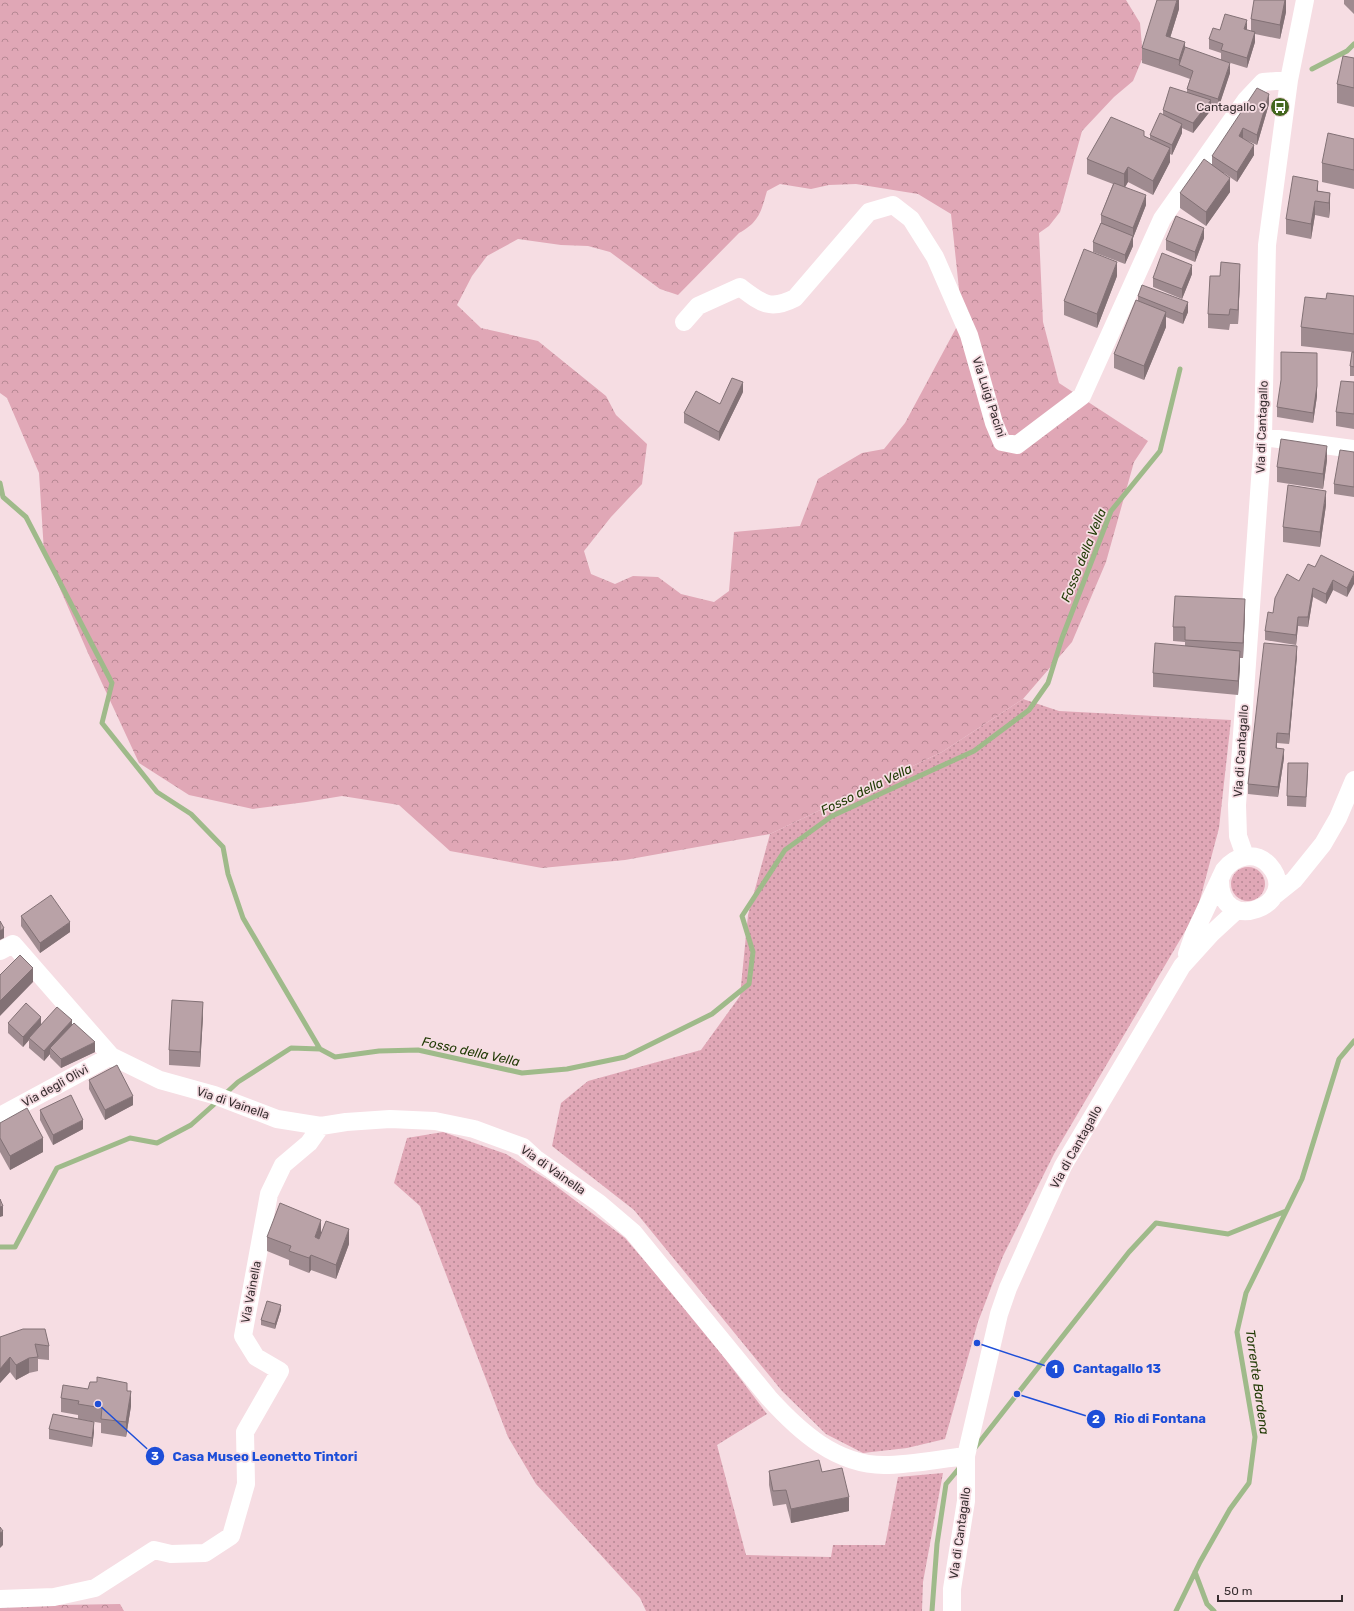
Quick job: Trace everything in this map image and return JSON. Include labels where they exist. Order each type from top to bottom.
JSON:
[{"type":"street","name":"Via di Cantagallo","points":[[1245,856],[1238,836],[1237,805],[1263,437],[1267,245],[1290,80],[1305,0]]},
{"type":"street","name":"Via Luigi Pacini","points":[[684,322],[698,306],[740,287],[771,306],[782,304],[795,298],[869,212],[893,205],[911,219],[935,257],[969,335],[994,423],[1002,442],[1018,446],[1082,396],[1162,219],[1246,100],[1263,82],[1290,80]]},
{"type":"street","points":[[1263,437],[1354,449]]},
{"type":"street","points":[[1220,878],[1220,888],[1223,897],[1237,910],[1245,912],[1262,908],[1294,880],[1323,844],[1338,818],[1354,780]]},
{"type":"street","points":[[1184,963],[1194,934],[1220,878],[1229,863],[1245,856],[1257,857],[1275,866],[1304,866]]},
{"type":"street","points":[[1267,863],[1273,870],[1276,878],[1274,896]]},
{"type":"street","points":[[1184,963],[1211,934],[1237,910]]},
{"type":"street","name":"Via di Vainella","points":[[0,951],[13,944],[111,1056],[160,1080],[214,1095],[231,1103],[277,1119],[321,1126],[346,1122],[390,1119],[435,1121],[474,1129],[523,1147],[535,1158],[599,1203],[633,1232],[769,1398],[792,1423],[825,1448],[850,1460],[883,1465],[966,1456]]},
{"type":"street","name":"Via di Cantagallo","points":[[952,1611],[952,1589],[966,1501],[966,1456],[999,1314],[1008,1288],[1063,1166],[1184,963]]},
{"type":"street","name":"Via degli Olivi","points":[[0,1116],[111,1056]]},
{"type":"street","name":"Via Vainella","points":[[0,1599],[54,1597],[95,1588],[154,1550],[171,1554],[205,1553],[231,1536],[246,1484],[245,1432],[280,1371],[256,1357],[243,1336],[268,1194],[284,1165],[309,1143],[321,1126]]},
{"type":"green space","points":[[0,0],[1126,0],[1140,23],[1143,57],[1133,81],[1114,97],[1082,131],[1060,212],[1049,226],[1039,233],[1043,322],[1059,383],[1148,441],[1134,462],[1106,562],[1072,642],[1023,699],[942,752],[770,834],[625,860],[542,868],[450,851],[399,805],[342,796],[253,809],[189,795],[139,763],[88,653],[44,552],[39,473],[7,398],[0,393]],"holes":[[[780,184],[811,189],[829,185],[856,184],[918,194],[951,214],[962,317],[905,423],[884,449],[862,453],[818,479],[800,526],[734,532],[729,591],[714,602],[681,594],[658,577],[633,576],[615,584],[591,574],[584,551],[611,517],[642,484],[647,444],[616,415],[606,396],[538,341],[481,328],[457,305],[472,276],[487,256],[518,239],[561,245],[588,246],[610,252],[660,289],[678,295],[739,233],[751,225],[761,211],[767,191]]]},
{"type":"green space","points":[[1023,699],[1059,711],[1231,720],[1219,828],[1197,911],[1054,1154],[1003,1256],[978,1322],[945,1439],[907,1448],[863,1453],[826,1434],[782,1391],[634,1210],[552,1146],[561,1103],[588,1081],[701,1050],[740,996],[748,915],[770,834],[942,752]]},
{"type":"green space","points":[[1248,867],[1254,868],[1260,872],[1264,878],[1264,890],[1260,896],[1254,900],[1248,901],[1242,900],[1236,896],[1232,890],[1231,884],[1232,878],[1236,872],[1242,868]]},
{"type":"green space","points":[[443,1132],[506,1154],[548,1180],[625,1238],[702,1328],[767,1414],[717,1445],[746,1555],[831,1557],[833,1545],[885,1545],[898,1477],[943,1473],[923,1582],[922,1611],[646,1611],[640,1598],[536,1484],[508,1437],[420,1206],[394,1183],[407,1138]]},
{"type":"green space","points":[[120,1604],[124,1611],[0,1611],[0,1606]]},
{"type":"building","points":[[1157,0],[1177,0],[1166,36],[1185,42],[1179,60],[1142,48]]},
{"type":"building","points":[[1254,0],[1285,0],[1280,25],[1251,19]]},
{"type":"building","points":[[1225,14],[1247,20],[1244,29],[1255,32],[1247,58],[1221,50],[1223,44],[1209,39],[1213,28],[1220,30]]},
{"type":"building","points":[[1185,47],[1230,63],[1218,99],[1187,89],[1193,71],[1179,65]]},
{"type":"building","points":[[1343,56],[1354,58],[1354,88],[1337,84]]},
{"type":"building","points":[[1170,87],[1211,100],[1193,123],[1163,110]]},
{"type":"building","points":[[1257,88],[1269,94],[1257,135],[1243,128],[1239,136],[1254,145],[1237,172],[1212,156]]},
{"type":"building","points":[[1160,113],[1182,124],[1172,145],[1150,135]]},
{"type":"building","points":[[1111,117],[1144,131],[1144,136],[1170,148],[1153,181],[1128,167],[1124,174],[1087,159]]},
{"type":"building","points":[[1328,133],[1354,139],[1354,170],[1322,163]]},
{"type":"building","points":[[1204,159],[1230,178],[1206,212],[1180,193]]},
{"type":"building","points":[[1293,176],[1318,181],[1317,191],[1330,193],[1329,203],[1315,201],[1311,224],[1286,219]]},
{"type":"building","points":[[1114,183],[1146,195],[1133,228],[1101,215]]},
{"type":"building","points":[[1176,216],[1204,228],[1195,252],[1166,240]]},
{"type":"building","points":[[1101,223],[1133,236],[1125,255],[1093,242]]},
{"type":"building","points":[[1084,249],[1117,262],[1097,314],[1064,301]]},
{"type":"building","points":[[1162,253],[1192,265],[1182,289],[1153,278]]},
{"type":"building","points":[[1221,262],[1240,264],[1238,310],[1230,309],[1229,315],[1208,314],[1210,276],[1220,276]]},
{"type":"building","points":[[1142,285],[1188,302],[1183,314],[1138,296]]},
{"type":"building","points":[[1327,293],[1354,296],[1354,334],[1301,327],[1305,297],[1326,299]]},
{"type":"building","points":[[1136,300],[1166,312],[1144,366],[1114,354]]},
{"type":"building","points":[[1281,352],[1317,353],[1317,386],[1313,413],[1277,407],[1281,380]]},
{"type":"building","points":[[1352,352],[1354,352],[1354,367],[1350,366]]},
{"type":"building","points":[[732,378],[743,382],[719,432],[684,413],[696,391],[720,404]]},
{"type":"building","points":[[1341,381],[1354,382],[1354,414],[1336,412]]},
{"type":"building","points":[[1281,439],[1327,446],[1323,474],[1277,467]]},
{"type":"building","points":[[1340,450],[1354,452],[1354,487],[1334,484]]},
{"type":"building","points":[[1288,485],[1326,491],[1320,532],[1283,527]]},
{"type":"building","points":[[1321,555],[1354,572],[1347,588],[1333,580],[1326,594],[1313,588],[1308,617],[1298,617],[1296,635],[1265,631],[1268,612],[1273,613],[1275,598],[1287,574],[1299,581],[1308,564],[1315,567]]},
{"type":"building","points":[[1175,596],[1245,599],[1243,643],[1185,640],[1185,627],[1173,627]]},
{"type":"building","points":[[1155,643],[1240,651],[1238,681],[1153,673]]},
{"type":"building","points":[[1264,643],[1297,646],[1289,734],[1277,733],[1276,748],[1284,749],[1278,787],[1248,784]]},
{"type":"building","points":[[1288,763],[1308,763],[1306,797],[1287,796]]},
{"type":"building","points":[[51,895],[70,922],[40,943],[21,916]]},
{"type":"building","points":[[0,921],[4,928],[0,931]]},
{"type":"building","points":[[20,955],[33,968],[0,1001],[0,975]]},
{"type":"building","points":[[172,1000],[203,1002],[200,1052],[169,1050]]},
{"type":"building","points":[[26,1003],[41,1017],[23,1037],[8,1023]]},
{"type":"building","points":[[57,1007],[72,1020],[44,1051],[29,1038]]},
{"type":"building","points":[[74,1023],[95,1042],[61,1059],[50,1048]]},
{"type":"building","points":[[117,1065],[133,1096],[105,1110],[89,1080]]},
{"type":"building","points":[[71,1095],[83,1120],[53,1135],[40,1110]]},
{"type":"building","points":[[27,1108],[43,1138],[10,1156],[0,1138],[0,1123]]},
{"type":"building","points":[[0,1199],[3,1206],[0,1207]]},
{"type":"building","points":[[280,1203],[321,1220],[315,1237],[319,1239],[326,1221],[349,1229],[336,1265],[311,1255],[309,1258],[289,1251],[291,1246],[267,1237]]},
{"type":"building","points":[[267,1301],[281,1305],[275,1324],[261,1320]]},
{"type":"building","points":[[23,1329],[45,1329],[49,1346],[35,1344],[38,1357],[29,1358],[16,1365],[10,1357],[0,1369],[0,1337]]},
{"type":"building","points":[[97,1377],[127,1383],[127,1391],[131,1391],[126,1422],[101,1419],[102,1408],[78,1404],[79,1401],[61,1398],[63,1385],[88,1389],[90,1382],[97,1382]]},
{"type":"building","points":[[53,1414],[94,1422],[92,1438],[49,1429]]},
{"type":"building","points":[[819,1460],[822,1472],[842,1468],[849,1497],[791,1509],[786,1490],[773,1491],[769,1471]]},
{"type":"waterway","name":"Fosso della Vella","points":[[1312,69],[1347,51],[1354,44]]},
{"type":"waterway","name":"Fosso della Vella","points":[[225,1094],[238,1082],[291,1048],[320,1049],[335,1057],[379,1051],[418,1050],[522,1073],[567,1069],[625,1057],[712,1014],[749,984],[753,952],[742,916],[785,850],[832,816],[974,751],[1029,710],[1048,683],[1062,638],[1111,511],[1160,451],[1180,369]]},
{"type":"waterway","points":[[0,483],[3,497],[26,517],[112,683],[102,723],[157,792],[191,814],[223,847],[228,874],[243,918],[320,1049]]},
{"type":"waterway","name":"Torrente Bardena","points":[[1176,1611],[1200,1562],[1230,1509],[1249,1483],[1255,1437],[1237,1332],[1246,1293],[1302,1179],[1339,1059],[1354,1041]]},
{"type":"waterway","points":[[0,1247],[15,1247],[57,1168],[130,1138],[157,1143],[191,1125],[219,1100]]},
{"type":"waterway","points":[[974,1449],[1129,1252],[1156,1223],[1228,1234],[1286,1211]]},
{"type":"waterway","points":[[932,1611],[937,1544],[946,1484],[961,1466]]},
{"type":"waterway","points":[[1195,1572],[1207,1604],[1214,1611]]},
{"type":"place","name":"Cantagallo 9","points":[[1280,107]]},
{"type":"place","name":"Cantagallo 13","points":[[977,1343]]},
{"type":"place","name":"Rio di Fontana","points":[[1017,1394]]},
{"type":"place","name":"Casa Museo Leonetto Tintori","points":[[98,1404]]}]
